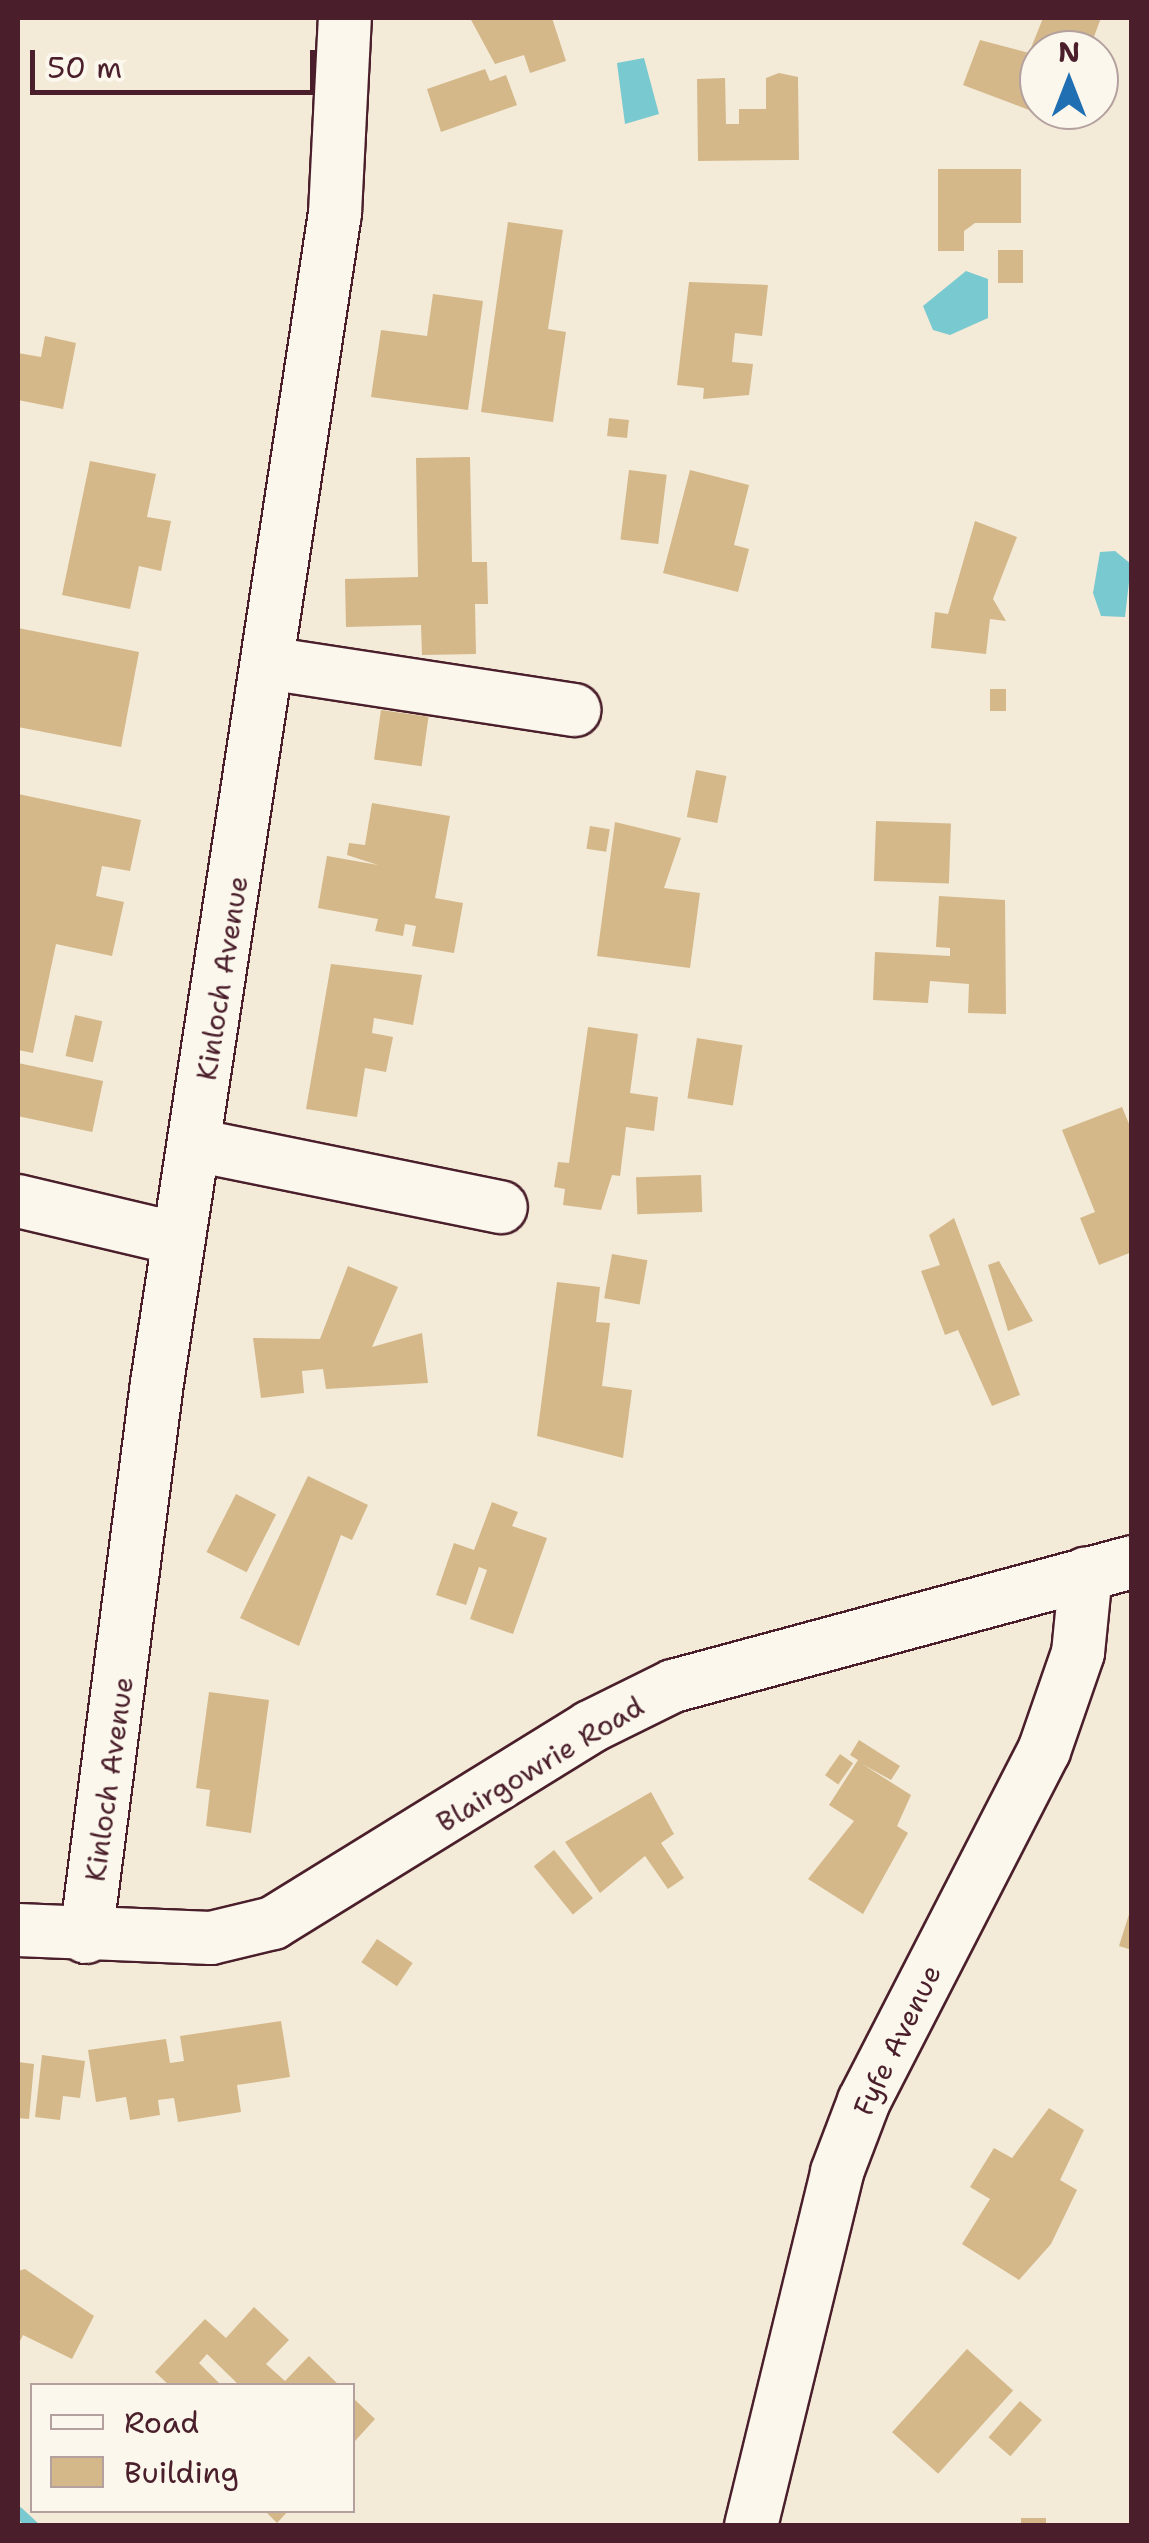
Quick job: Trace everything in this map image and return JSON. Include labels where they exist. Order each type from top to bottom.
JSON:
[{"type":"street","name":"Kinloch Avenue","points":[[86,1937],[179,1239],[344,135],[345,18]]},
{"type":"street","points":[[267,663],[574,710]]},
{"type":"street","points":[[195,1145],[501,1207]]},
{"type":"street","points":[[18,1201],[179,1239]]},
{"type":"street","name":"Blairgowrie Road","points":[[18,1930],[86,1937],[211,1938],[273,1923],[590,1727],[673,1686],[1108,1568]]},
{"type":"street","name":"Fyfe Avenue","points":[[751,2526],[837,2172],[864,2101],[1065,1701],[1108,1568]]},
{"type":"water","points":[[644,58],[659,114],[625,124],[617,63]]},
{"type":"water","points":[[966,271],[988,279],[988,318],[950,335],[933,330],[923,306]]},
{"type":"water","points":[[1115,551],[1131,564],[1125,617],[1101,616],[1093,593],[1100,552]]},
{"type":"building","points":[[470,18],[552,18],[566,61],[530,73],[524,55],[495,64]]},
{"type":"building","points":[[1043,18],[1101,18],[1096,30],[1038,30]]},
{"type":"building","points":[[980,40],[1019,50],[1019,106],[963,85]]},
{"type":"building","points":[[485,69],[490,81],[506,75],[517,105],[441,132],[427,89]]},
{"type":"building","points":[[779,73],[798,77],[799,160],[698,161],[697,79],[725,78],[726,124],[739,124],[739,109],[766,109],[766,78]]},
{"type":"building","points":[[938,169],[1021,169],[1021,223],[975,223],[964,231],[964,251],[938,251]]},
{"type":"building","points":[[508,222],[563,230],[548,329],[566,332],[553,422],[481,412]]},
{"type":"building","points":[[998,250],[1023,250],[1023,283],[998,283]]},
{"type":"building","points":[[689,282],[768,285],[762,336],[735,333],[732,362],[753,364],[749,395],[703,399],[704,388],[677,385]]},
{"type":"building","points":[[433,294],[483,301],[468,410],[371,397],[381,330],[427,336]]},
{"type":"building","points":[[45,336],[76,343],[63,409],[18,400],[18,353],[41,357]]},
{"type":"building","points":[[609,418],[629,420],[627,438],[607,436]]},
{"type":"building","points":[[470,457],[472,562],[487,562],[488,604],[475,604],[476,654],[422,655],[421,625],[346,627],[345,579],[418,577],[416,458]]},
{"type":"building","points":[[90,461],[156,474],[147,517],[171,521],[161,571],[139,566],[130,609],[62,595]]},
{"type":"building","points":[[629,470],[667,475],[658,544],[620,539]]},
{"type":"building","points":[[690,470],[749,485],[734,545],[749,549],[738,592],[663,573]]},
{"type":"building","points":[[975,521],[1017,537],[993,599],[1006,621],[990,619],[986,654],[931,648],[935,612],[948,614]]},
{"type":"building","points":[[18,628],[139,652],[121,747],[18,727]]},
{"type":"building","points":[[990,689],[1006,689],[1006,711],[990,711]]},
{"type":"building","points":[[381,710],[429,717],[422,766],[374,760]]},
{"type":"building","points":[[696,770],[726,776],[717,823],[687,817]]},
{"type":"building","points":[[18,794],[141,820],[130,871],[102,866],[96,896],[124,902],[112,956],[56,944],[33,1053],[18,1050]]},
{"type":"building","points":[[372,803],[450,816],[435,898],[463,903],[454,953],[412,946],[416,926],[405,924],[403,936],[375,931],[378,919],[318,908],[327,856],[378,865],[347,855],[349,843],[365,845]]},
{"type":"building","points":[[876,821],[951,824],[949,884],[874,881]]},
{"type":"building","points":[[615,822],[681,838],[664,888],[700,893],[690,968],[597,956]]},
{"type":"building","points":[[590,826],[610,829],[606,852],[586,849]]},
{"type":"building","points":[[939,896],[1005,900],[1006,1014],[968,1013],[969,984],[930,981],[928,1003],[873,1000],[875,952],[950,956],[950,948],[936,947]]},
{"type":"building","points":[[331,964],[422,975],[413,1025],[374,1018],[372,1033],[393,1037],[386,1072],[365,1068],[357,1117],[306,1109]]},
{"type":"building","points":[[75,1015],[102,1021],[93,1062],[66,1056]]},
{"type":"building","points":[[588,1027],[638,1034],[630,1093],[658,1097],[654,1131],[626,1127],[620,1176],[612,1175],[601,1210],[563,1205],[565,1189],[554,1187],[558,1162],[569,1163]]},
{"type":"building","points":[[697,1038],[742,1045],[733,1105],[687,1098]]},
{"type":"building","points":[[18,1063],[103,1081],[92,1132],[18,1116]]},
{"type":"building","points":[[1122,1107],[1132,1131],[1132,1252],[1099,1265],[1080,1218],[1095,1212],[1062,1130]]},
{"type":"building","points":[[701,1175],[702,1212],[637,1214],[636,1177]]},
{"type":"building","points":[[954,1218],[1020,1395],[992,1406],[958,1330],[945,1335],[921,1271],[940,1265],[929,1235]]},
{"type":"building","points":[[612,1254],[647,1260],[640,1305],[604,1298]]},
{"type":"building","points":[[999,1261],[1033,1321],[1008,1331],[988,1265]]},
{"type":"building","points":[[348,1266],[398,1287],[372,1347],[422,1333],[428,1383],[326,1389],[323,1369],[302,1371],[304,1393],[261,1398],[253,1338],[320,1339]]},
{"type":"building","points":[[557,1282],[600,1287],[596,1322],[610,1323],[602,1386],[632,1390],[623,1458],[537,1436]]},
{"type":"building","points":[[308,1476],[368,1505],[352,1540],[341,1535],[299,1646],[240,1618]]},
{"type":"building","points":[[236,1494],[276,1514],[247,1572],[206,1552]]},
{"type":"building","points":[[492,1502],[518,1512],[512,1526],[547,1538],[513,1634],[470,1619],[487,1570],[479,1567],[466,1605],[436,1595],[454,1543],[474,1550]]},
{"type":"building","points":[[209,1692],[269,1700],[251,1833],[206,1826],[210,1790],[196,1788]]},
{"type":"building","points":[[859,1740],[900,1766],[891,1780],[862,1764],[911,1795],[897,1826],[908,1833],[863,1914],[808,1879],[854,1821],[829,1805],[858,1760],[850,1755]]},
{"type":"building","points":[[840,1754],[853,1763],[838,1784],[825,1775]]},
{"type":"building","points":[[651,1792],[674,1834],[661,1843],[684,1878],[668,1889],[645,1856],[600,1893],[565,1842]]},
{"type":"building","points":[[554,1850],[593,1898],[573,1915],[534,1866]]},
{"type":"building","points":[[1132,1908],[1132,1950],[1119,1946]]},
{"type":"building","points":[[377,1939],[413,1963],[397,1986],[361,1962]]},
{"type":"building","points":[[281,2021],[290,2077],[237,2085],[241,2112],[178,2122],[174,2098],[158,2100],[160,2115],[130,2120],[126,2097],[96,2102],[88,2050],[166,2039],[170,2063],[184,2061],[180,2036]]},
{"type":"building","points":[[42,2055],[85,2061],[80,2098],[63,2096],[60,2120],[35,2117]]},
{"type":"building","points":[[18,2062],[34,2064],[29,2119],[18,2118]]},
{"type":"building","points":[[1049,2108],[1084,2130],[1060,2180],[1077,2190],[1051,2244],[1019,2280],[962,2244],[990,2199],[970,2187],[994,2148],[1012,2158]]},
{"type":"building","points":[[25,2269],[94,2316],[72,2359],[23,2335],[18,2345],[18,2271]]},
{"type":"building","points":[[254,2307],[289,2340],[266,2364],[285,2381],[309,2356],[337,2383],[237,2383],[207,2354],[199,2363],[219,2383],[167,2383],[155,2372],[205,2319],[226,2338]]},
{"type":"building","points":[[967,2349],[1013,2390],[938,2474],[892,2432]]},
{"type":"building","points":[[355,2400],[375,2419],[355,2441]]},
{"type":"building","points":[[1020,2401],[1042,2420],[1010,2456],[989,2437]]},
{"type":"building","points":[[267,2513],[286,2513],[277,2523]]},
{"type":"building","points":[[1021,2518],[1046,2518],[1046,2526],[1021,2526]]},
{"type":"waterway","points":[[18,2512],[33,2526]]}]
